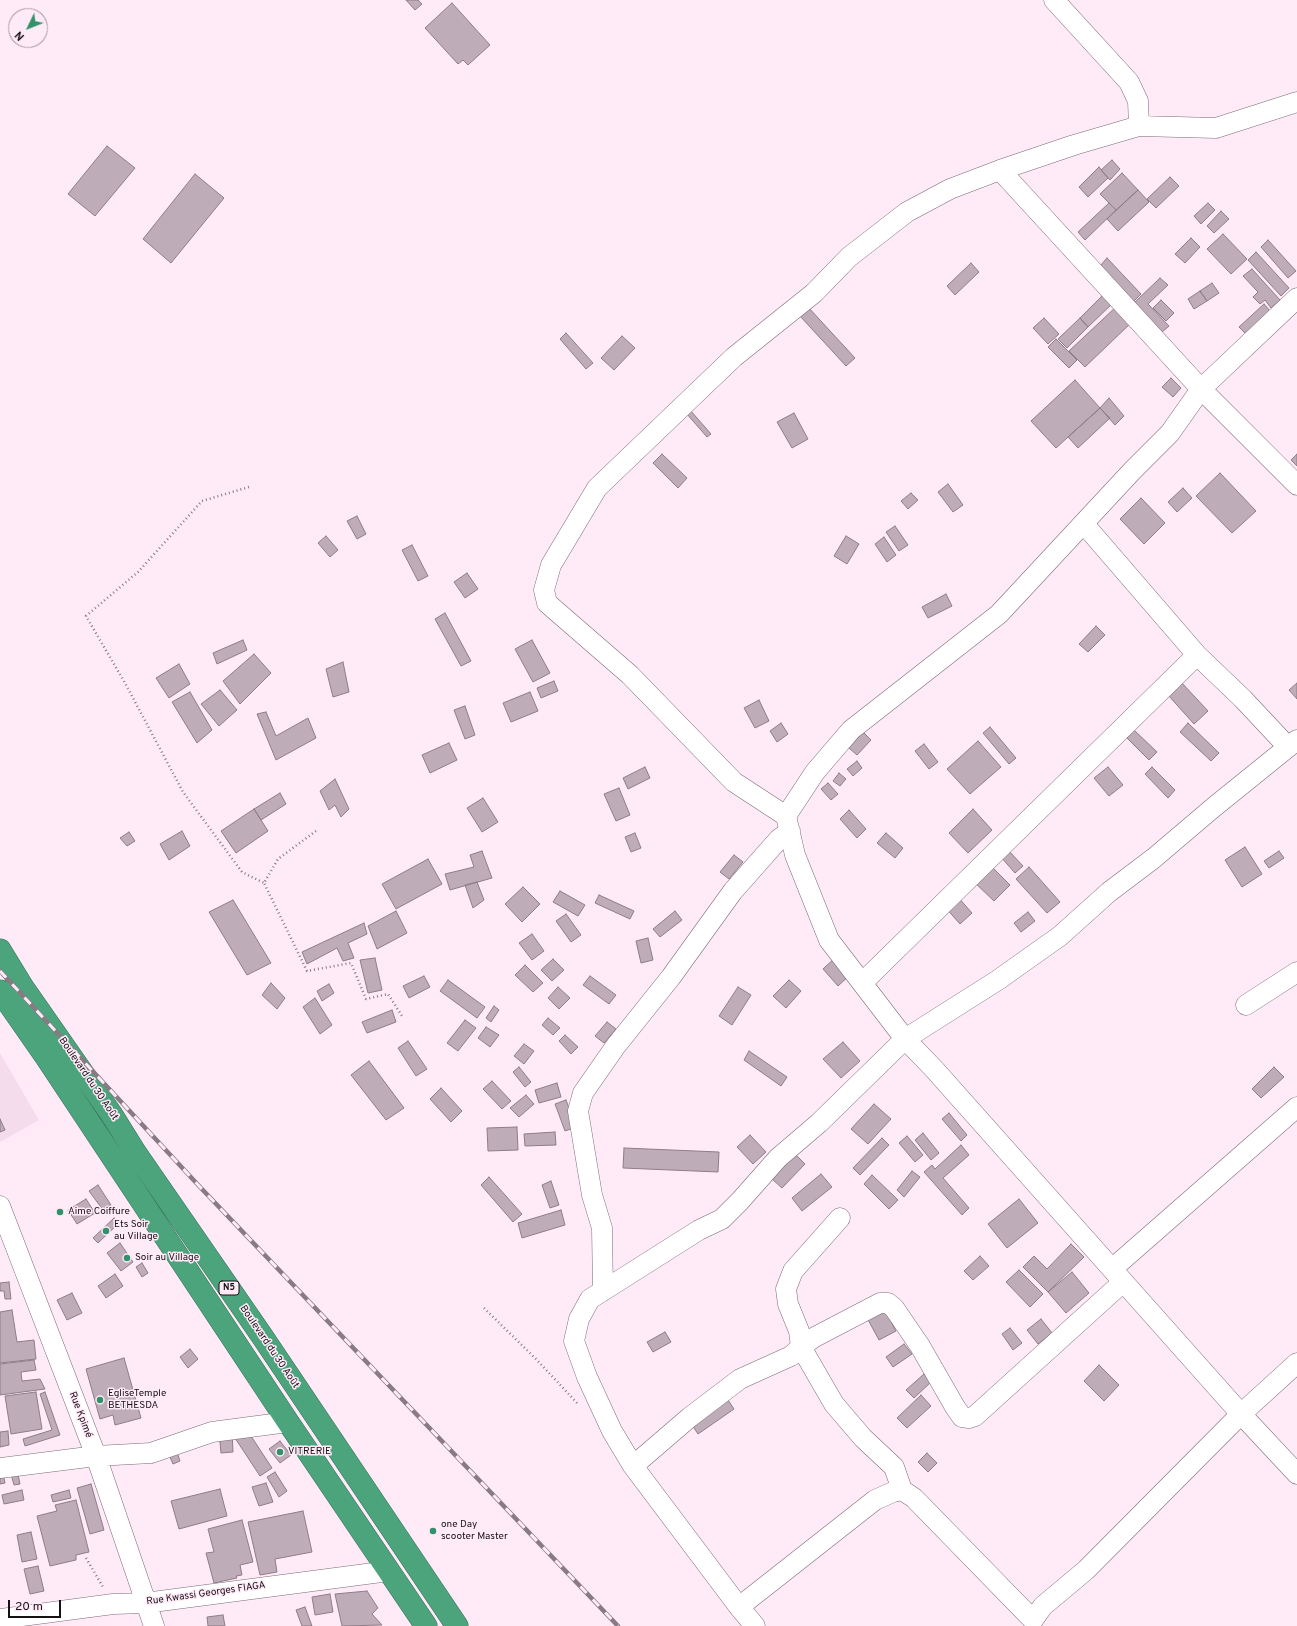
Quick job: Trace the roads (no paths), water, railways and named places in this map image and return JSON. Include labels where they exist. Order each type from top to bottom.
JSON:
[{"type":"highway","name":"Boulevard du 30 Août","points":[[0,950],[22,986],[112,1115],[135,1152],[262,1336],[457,1626]]},
{"type":"highway","name":"N5","points":[[0,991],[46,1057],[288,1422],[426,1626]]},
{"type":"street","points":[[1054,0],[1129,82],[1138,101],[1139,126]]},
{"type":"street","points":[[1297,102],[1216,128],[1139,126],[1074,145],[1000,170],[950,189],[908,212],[849,257],[814,293],[734,357],[596,488],[551,565],[544,590],[547,603],[630,675],[734,782],[788,824],[796,855],[829,940],[905,1039],[934,1069],[1241,1414],[1297,1474]]},
{"type":"street","points":[[1000,170],[1201,389],[1297,485]]},
{"type":"street","points":[[603,1291],[602,1228],[592,1195],[578,1111],[583,1093],[615,1047],[671,977],[733,891],[779,839],[815,772],[851,730],[999,614],[1133,470],[1170,433],[1201,389],[1297,298]]},
{"type":"street","points":[[755,1626],[739,1607],[633,1466],[609,1424],[587,1377],[574,1341],[579,1319],[590,1300],[698,1230],[722,1219],[778,1158],[819,1123],[905,1039],[998,980],[1060,936],[1109,892],[1154,858],[1214,806],[1293,744],[1197,655],[1084,524]]},
{"type":"street","points":[[862,983],[1197,655]]},
{"type":"street","points":[[1246,1005],[1297,972]]},
{"type":"street","points":[[633,1466],[690,1417],[740,1379],[791,1356],[813,1338],[880,1303],[888,1303],[894,1308],[920,1346],[955,1408],[962,1417],[969,1418],[975,1416],[1118,1275],[1297,1106]]},
{"type":"street","name":"Rue Kpimé","points":[[0,1206],[96,1456],[154,1626]]},
{"type":"street","points":[[840,1218],[793,1271],[786,1289],[788,1304],[799,1331],[801,1347],[834,1404],[863,1438],[894,1467],[902,1490],[914,1498],[1036,1623],[1043,1606],[1086,1570],[1241,1414],[1297,1363]]},
{"type":"street","points":[[0,1468],[96,1456],[151,1453],[212,1432],[288,1422]]},
{"type":"street","points":[[739,1607],[875,1500],[892,1492],[902,1490]]},
{"type":"street","name":"Rue Kwassi Georges FIAGA","points":[[0,1619],[113,1604],[145,1603],[389,1571]]},
{"type":"railway","points":[[0,971],[200,1187],[618,1626]]},
{"type":"place","name":"Aime Coiffure","points":[[60,1212]]},
{"type":"place","name":"Ets Soir au Village","points":[[106,1231]]},
{"type":"place","name":"Soir au Village","points":[[127,1258]]},
{"type":"place","name":"EgliseTemple BETHESDA","points":[[100,1400]]},
{"type":"place","name":"VITRERIE","points":[[280,1452]]},
{"type":"place","name":"one Day scooter Master","points":[[433,1531]]}]
